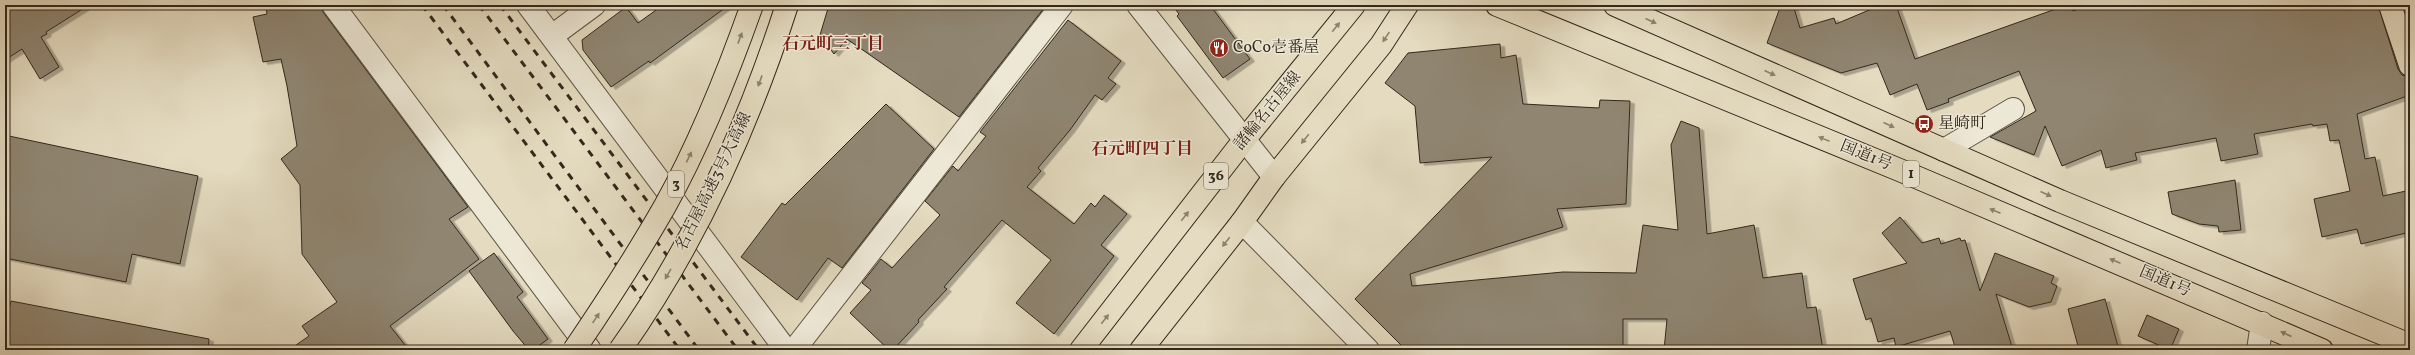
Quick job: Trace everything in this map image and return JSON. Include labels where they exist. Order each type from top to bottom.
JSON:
[{"type":"main road","name":"3","points":[[574,350],[610,298],[665,205],[702,130],[752,5]]},
{"type":"main road","name":"名古屋高速3号大高線","points":[[620,350],[689,237],[726,163],[752,104],[787,5]]},
{"type":"main road","name":"諸輪名古屋線","points":[[1081,350],[1244,140],[1354,5]]},
{"type":"main road","points":[[1141,350],[1242,222],[1274,177],[1381,45],[1407,5]]},
{"type":"main road","name":"国道1号","points":[[1497,5],[1902,171],[2262,323],[2322,350]]},
{"type":"main road","name":"1","points":[[1615,5],[2060,201],[2410,345]]},
{"type":"main road","points":[[2390,5],[2410,65]]},
{"type":"street","points":[[333,5],[590,350]]},
{"type":"street","points":[[528,5],[786,350]]},
{"type":"street","points":[[552,36],[594,5]]},
{"type":"street","points":[[794,350],[1062,5]]},
{"type":"street","points":[[1138,5],[1274,177]]},
{"type":"street","points":[[1944,150],[2013,109]]},
{"type":"street","points":[[1242,222],[1368,350]]},
{"type":"street","points":[[2258,350],[2262,323]]},
{"type":"building","points":[[5,5],[89,5],[46,32],[47,34],[41,37],[59,67],[40,79],[22,49],[5,60]]},
{"type":"building","points":[[278,5],[321,5],[323,12],[468,207],[449,219],[479,259],[390,326],[409,350],[289,350],[309,336],[302,326],[337,302],[302,254],[300,185],[281,159],[297,146],[287,86],[281,59],[263,62],[253,17],[267,14],[266,7]]},
{"type":"building","points":[[663,5],[729,5],[650,63],[649,61],[611,87],[583,50],[582,40],[626,7],[638,23]]},
{"type":"building","points":[[829,5],[1042,5],[1044,8],[959,117],[847,39],[834,54],[820,35]]},
{"type":"building","points":[[1172,5],[1210,5],[1250,59],[1223,78],[1177,16],[1179,14]]},
{"type":"building","points":[[1781,5],[1793,5],[1800,28],[1834,18],[1836,24],[1881,5],[1896,5],[1915,59],[2067,5],[2071,5],[2073,11],[2092,5],[2378,5],[2398,69],[2402,75],[2410,77],[2410,95],[2357,114],[2365,159],[2375,157],[2383,196],[2406,191],[2410,209],[2410,232],[2361,244],[2357,229],[2322,237],[2314,199],[2350,191],[2339,140],[2330,141],[2327,124],[2313,126],[2312,124],[2254,134],[2258,154],[2221,161],[2216,138],[2135,153],[2137,160],[2106,168],[2101,150],[2062,166],[2045,126],[2034,155],[1990,137],[2036,111],[2019,71],[1948,99],[1949,102],[1927,110],[1917,84],[1890,95],[1877,63],[1841,73],[1767,43]]},
{"type":"building","points":[[2403,5],[2410,5],[2410,25]]},
{"type":"building","points":[[1068,20],[1121,61],[1108,78],[1116,84],[1102,100],[1095,95],[1070,130],[1038,168],[1041,171],[1027,187],[1074,224],[1091,203],[1095,207],[1104,195],[1127,214],[1101,245],[1114,256],[1054,334],[1016,303],[1051,260],[1002,220],[944,287],[947,289],[918,320],[919,322],[893,350],[889,350],[850,313],[871,290],[862,283],[881,259],[892,268],[940,215],[925,201],[953,166],[958,171],[986,136],[980,132]]},
{"type":"building","points":[[1500,44],[1501,58],[1516,55],[1523,104],[1599,108],[1600,100],[1630,101],[1626,204],[1557,209],[1563,227],[1410,274],[1412,286],[1563,272],[1636,273],[1643,225],[1678,230],[1671,145],[1681,121],[1699,128],[1707,234],[1754,225],[1763,278],[1802,273],[1807,308],[1816,307],[1823,350],[1664,350],[1667,319],[1623,319],[1623,350],[1406,350],[1355,299],[1492,157],[1420,163],[1415,106],[1385,83],[1408,53]]},
{"type":"building","points":[[886,104],[934,149],[842,268],[828,258],[797,300],[741,257],[782,203],[785,205]]},
{"type":"building","points":[[9,136],[198,176],[180,264],[132,254],[126,282],[5,258],[5,155]]},
{"type":"building","points":[[2235,180],[2241,230],[2219,232],[2218,226],[2199,224],[2172,214],[2168,192]]},
{"type":"building","points":[[1900,217],[1922,243],[1939,238],[1941,244],[1960,238],[1961,241],[1965,240],[1980,291],[1995,253],[2054,276],[2051,283],[2057,286],[2051,302],[2029,307],[1996,294],[2013,350],[1956,350],[1950,331],[1896,347],[1894,338],[1878,342],[1871,318],[1866,320],[1853,279],[1907,263],[1882,233]]},
{"type":"building","points":[[494,253],[523,292],[517,297],[548,339],[533,350],[529,350],[513,331],[469,271]]},
{"type":"building","points":[[2105,299],[2119,350],[2079,350],[2068,309]]},
{"type":"building","points":[[11,301],[209,339],[208,350],[5,350],[5,312],[8,313]]},
{"type":"building","points":[[2147,315],[2179,329],[2170,350],[2138,336]]},
{"type":"railway","points":[[422,5],[680,350]]},
{"type":"railway","points":[[443,5],[699,350]]},
{"type":"railway","points":[[479,5],[738,350]]},
{"type":"railway","points":[[500,5],[759,350]]},
{"type":"place","name":"CoCo壱番屋","points":[[1219,48]]},
{"type":"place","name":"星崎町","points":[[1924,124]]},
{"type":"district","name":"石元町三丁目","points":[[833,44]]},
{"type":"district","name":"石元町四丁目","points":[[1142,149]]}]
